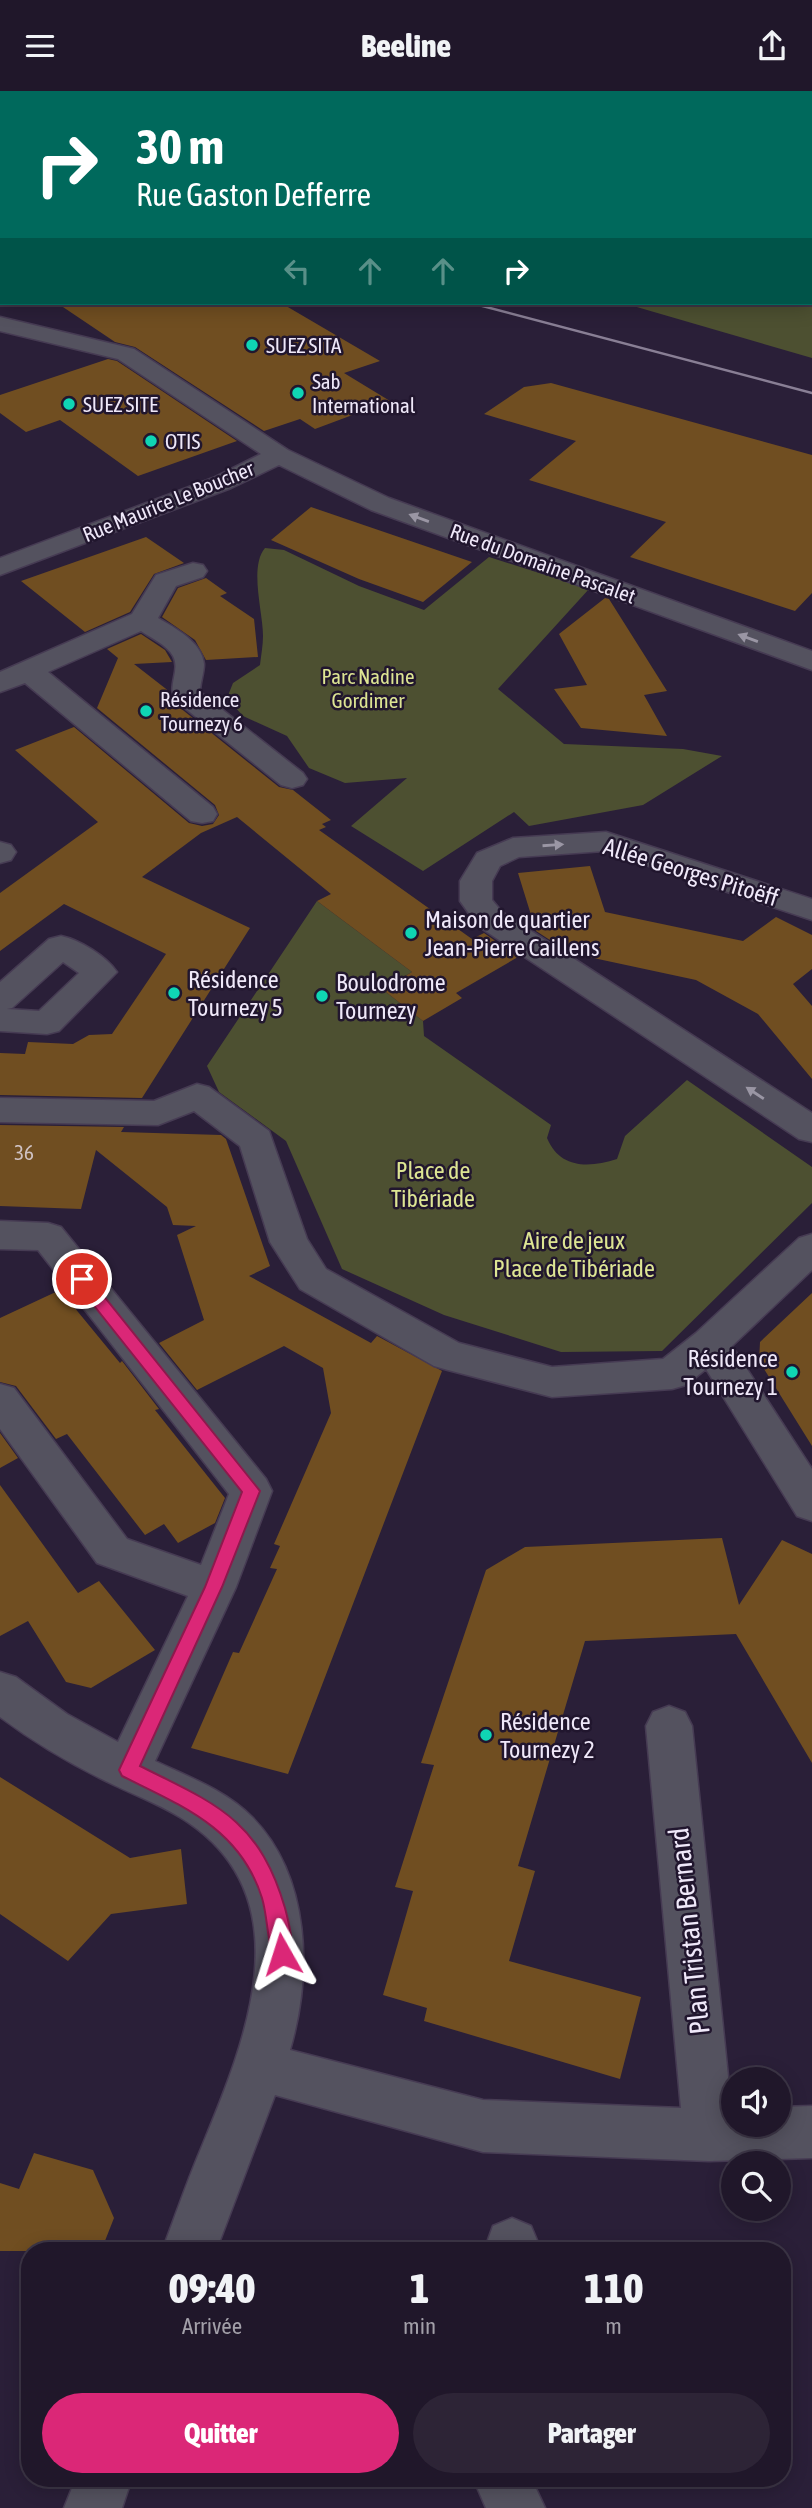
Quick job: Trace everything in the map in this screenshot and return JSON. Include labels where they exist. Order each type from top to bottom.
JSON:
[{"type":"street","name":"Rue Maurice Le Boucher","points":[[0,324],[126,354],[279,455]]},
{"type":"street","name":"Rue Maurice Le Boucher","points":[[0,567],[222,483],[279,455]]},
{"type":"street","name":"Rue du Domaine Pascalet","points":[[279,455],[380,504],[812,661]]},
{"type":"street","points":[[0,683],[143,620],[166,581],[192,571]]},
{"type":"street","points":[[143,620],[184,650],[190,663],[186,695],[292,779]]},
{"type":"street","points":[[28,671],[202,814]]},
{"type":"street","name":"Allée Georges Pitoëff","points":[[812,910],[606,841],[513,848],[488,860],[476,881],[476,901],[490,919],[812,1130]]},
{"type":"street","points":[[0,1000],[61,946],[100,972],[47,1023],[0,1020]]},
{"type":"street","points":[[0,1110],[158,1113],[197,1096],[256,1140],[289,1242],[313,1279],[448,1355],[552,1382],[672,1374],[710,1343],[812,1248]]},
{"type":"street","points":[[0,1235],[48,1237],[251,1491],[214,1587],[128,1770]]},
{"type":"street","points":[[710,1343],[812,1504]]},
{"type":"street","points":[[0,1399],[112,1551],[214,1587]]},
{"type":"street","points":[[0,1691],[24,1712],[128,1770],[206,1809],[230,1828],[249,1850],[262,1872],[271,1896],[279,1921],[282,1954],[275,2010],[261,2067],[193,2242]]},
{"type":"street","name":"Plan Tristan Bernard","points":[[669,1726],[709,2136]]},
{"type":"street","points":[[261,2067],[483,2126],[709,2136],[812,2132]]},
{"type":"street","points":[[93,2508],[101,2487]]},
{"type":"street","points":[[506,2487],[516,2508]]},
{"type":"green space","points":[[630,305],[812,305],[812,358]]},
{"type":"green space","name":"Parc Nadine Gordimer","points":[[265,548],[284,550],[359,586],[424,610],[489,557],[589,589],[498,689],[564,744],[683,749],[722,756],[643,805],[529,826],[514,812],[423,871],[351,826],[407,778],[345,783],[309,768],[287,736],[243,716],[227,698],[233,683],[260,665],[263,636],[257,578],[260,556]]},
{"type":"green space","name":"Place de Tibériade","points":[[317,901],[412,972],[382,989],[423,1021],[424,1036],[551,1125],[547,1138],[559,1156],[567,1161],[596,1164],[617,1159],[625,1136],[687,1080],[812,1167],[812,1203],[662,1351],[561,1352],[444,1315],[342,1269],[286,1141],[219,1092],[207,1066]]},
{"type":"building","points":[[60,305],[284,305],[380,361],[344,373],[390,401],[315,429],[300,419],[264,431],[135,347],[115,342]]},
{"type":"building","points":[[108,359],[117,361],[237,441],[138,476],[60,420],[26,432],[0,413],[0,395]]},
{"type":"building","points":[[551,383],[812,455],[812,593],[795,611],[630,557],[666,522],[529,480],[576,441],[484,414],[524,387]]},
{"type":"building","points":[[311,507],[472,562],[423,602],[359,579],[271,540]]},
{"type":"building","points":[[146,537],[184,563],[154,574],[130,612],[85,632],[21,581]]},
{"type":"building","points":[[206,578],[227,593],[220,596],[254,619],[258,657],[206,660],[195,640],[162,617],[178,588]]},
{"type":"building","points":[[605,598],[609,599],[667,691],[644,695],[667,736],[581,728],[554,689],[587,685],[559,634]]},
{"type":"building","points":[[141,634],[165,650],[172,662],[134,664],[170,692],[174,703],[279,787],[293,790],[331,820],[322,824],[326,827],[319,830],[472,939],[484,933],[518,957],[456,993],[462,998],[423,1021],[382,989],[412,972],[317,901],[331,894],[237,817],[201,833],[142,877],[250,928],[142,1098],[0,1095],[0,1053],[25,1054],[28,1042],[73,1044],[89,1035],[112,1034],[166,954],[64,904],[0,951],[0,893],[98,822],[15,750],[74,727],[189,823],[202,826],[213,824],[219,815],[215,805],[97,708],[118,658],[107,649]]},
{"type":"building","points":[[590,866],[605,912],[743,941],[776,917],[812,935],[812,969],[793,984],[812,1006],[812,1079],[758,1014],[696,980],[570,953],[536,931],[518,873]]},
{"type":"building","points":[[0,1125],[124,1127],[121,1132],[221,1135],[226,1139],[270,1266],[249,1276],[371,1343],[377,1336],[442,1371],[288,1774],[191,1748],[233,1652],[239,1653],[277,1569],[270,1568],[280,1546],[274,1544],[331,1413],[323,1368],[284,1346],[197,1390],[159,1343],[204,1320],[177,1235],[196,1226],[173,1225],[167,1207],[96,1150],[81,1209],[0,1206]]},
{"type":"building","points":[[60,1290],[120,1363],[122,1361],[159,1409],[155,1410],[225,1498],[215,1523],[178,1543],[164,1524],[145,1535],[67,1434],[56,1439],[16,1386],[0,1382],[0,1318]]},
{"type":"building","name":"Résidence Tournezy 1","points":[[812,1293],[812,1446],[759,1361],[760,1342]]},
{"type":"building","points":[[0,1433],[18,1458],[0,1468]]},
{"type":"building","points":[[0,1485],[78,1593],[99,1581],[155,1650],[91,1688],[66,1682],[28,1621],[0,1636]]},
{"type":"building","name":"Résidence Tournezy 2","points":[[722,1538],[739,1605],[782,1540],[812,1554],[812,1763],[736,1634],[585,1641],[518,1866],[535,1871],[509,1961],[641,1997],[620,2079],[424,2021],[427,2008],[383,1995],[413,1891],[395,1887],[434,1765],[421,1763],[486,1570],[525,1547]]},
{"type":"building","points":[[0,1777],[130,1858],[181,1849],[187,1904],[111,1914],[68,1961],[0,1914]]},
{"type":"building","points":[[34,2153],[93,2170],[114,2218],[105,2242],[21,2242],[21,2251],[0,2251],[0,2183],[19,2189]]},
{"type":"railway","points":[[479,305],[812,393]]},
{"type":"place","name":"SUEZ SITA","points":[[252,345]]},
{"type":"place","name":"Sab International","points":[[298,393]]},
{"type":"place","name":"SUEZ SITE","points":[[69,404]]},
{"type":"place","name":"OTIS","points":[[151,441]]},
{"type":"place","name":"Résidence Tournezy 6","points":[[146,711]]},
{"type":"place","name":"Maison de quartier Jean-Pierre Caillens","points":[[411,933]]},
{"type":"place","name":"Résidence Tournezy 5","points":[[174,993]]},
{"type":"place","name":"Boulodrome Tournezy","points":[[322,996]]},
{"type":"place","name":"Résidence Tournezy 1","points":[[792,1372]]},
{"type":"place","name":"Résidence Tournezy 2","points":[[486,1735]]},
{"type":"route","points":[[82,1279],[251,1491],[214,1587],[128,1770],[206,1809],[230,1828],[249,1850],[262,1872],[279,1921],[282,1954]]},
{"type":"park label","name":"Aire de jeux Place de Tibériade","points":[[574,1254]]}]
